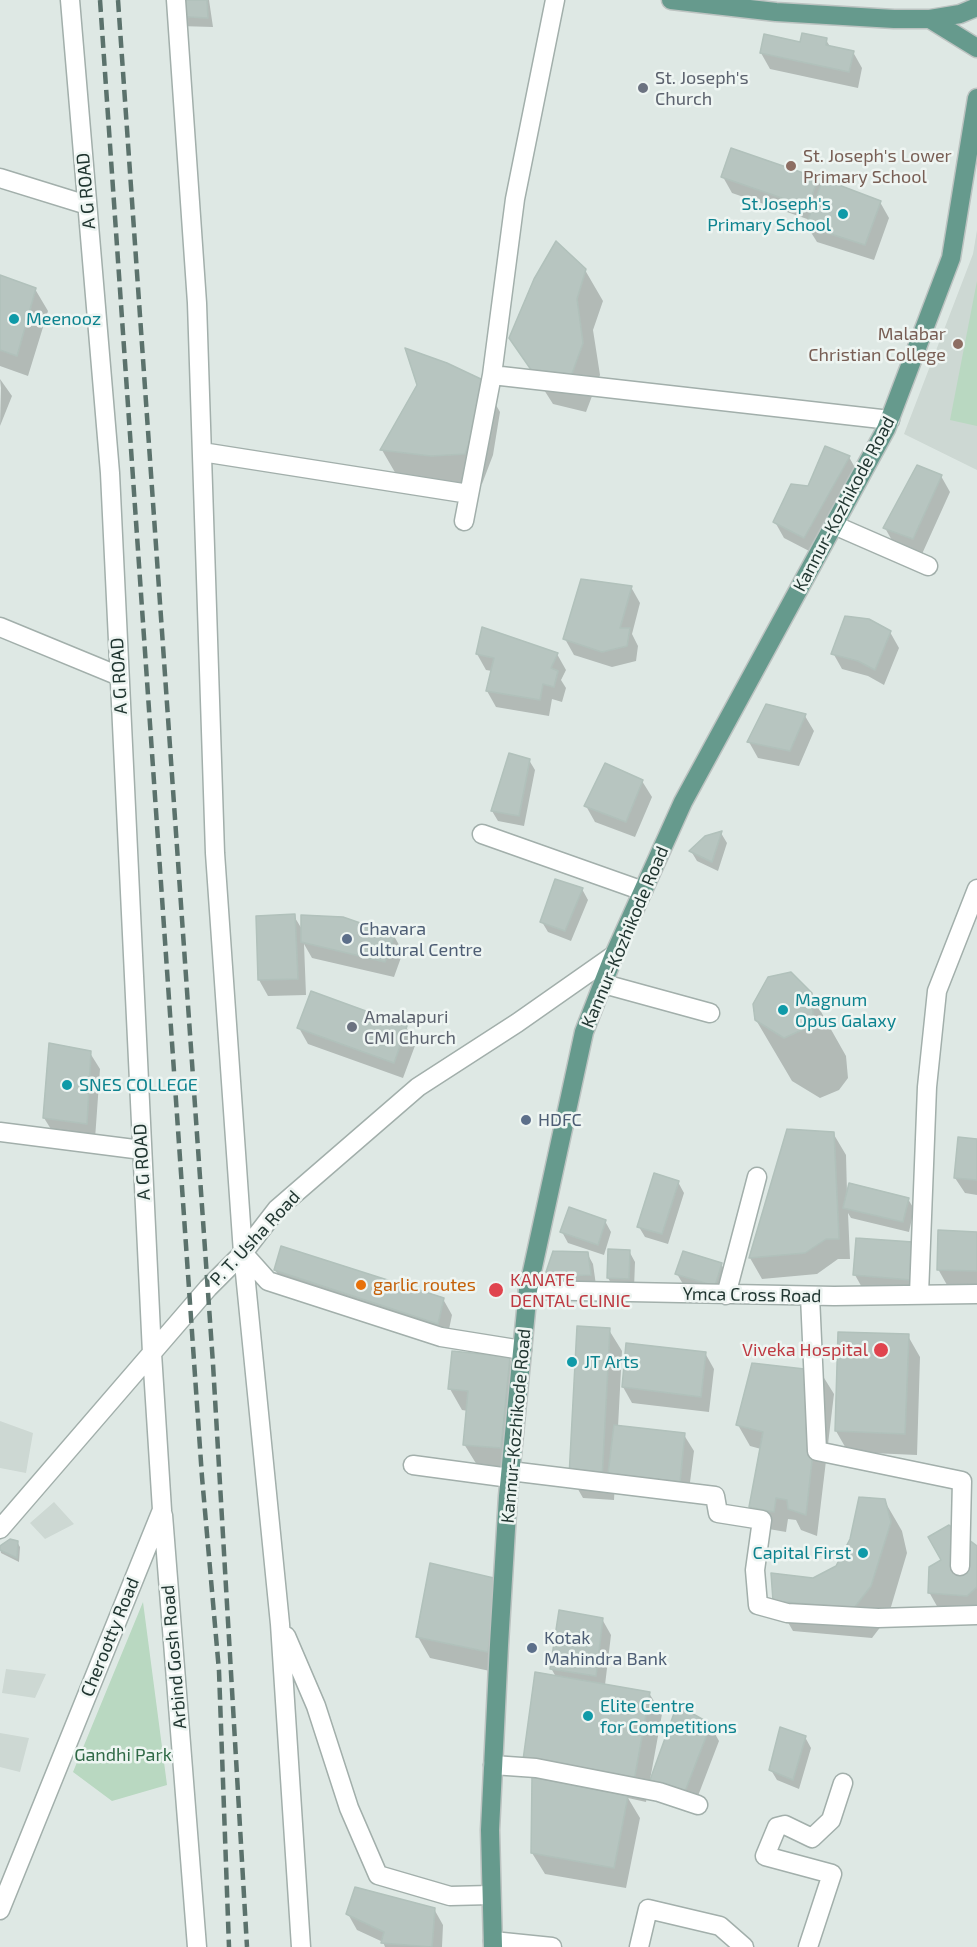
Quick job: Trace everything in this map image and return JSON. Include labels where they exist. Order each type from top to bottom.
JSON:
[{"type":"main road","points":[[673,0],[776,12],[930,20],[960,14],[977,7]]},
{"type":"main road","points":[[930,20],[977,48]]},
{"type":"main road","name":"Kannur-Kozhikode Road","points":[[493,1944],[490,1830],[493,1765],[510,1474],[522,1350],[528,1290],[584,1032],[614,955],[683,802],[890,420],[951,258],[977,98]]},
{"type":"street","name":"A G ROAD","points":[[70,0],[110,473],[152,1353]]},
{"type":"street","points":[[176,0],[197,303],[215,853],[243,1253],[280,1624],[301,1947]]},
{"type":"street","points":[[464,521],[492,375],[515,199],[555,0]]},
{"type":"street","points":[[0,178],[87,205]]},
{"type":"street","points":[[492,375],[890,420]]},
{"type":"street","points":[[202,452],[469,494]]},
{"type":"street","points":[[834,525],[928,566]]},
{"type":"street","points":[[0,627],[119,676]]},
{"type":"street","points":[[482,834],[643,891]]},
{"type":"street","points":[[919,1294],[927,1087],[937,991],[977,889]]},
{"type":"street","name":"P. T. Usha Road","points":[[0,1529],[207,1288],[243,1253],[277,1209],[418,1087],[517,1023],[614,955]]},
{"type":"street","points":[[604,984],[710,1013]]},
{"type":"street","points":[[0,1132],[142,1150]]},
{"type":"street","points":[[726,1295],[757,1177]]},
{"type":"street","points":[[243,1253],[268,1281],[441,1336],[522,1350]]},
{"type":"street","name":"Ymca Cross Road","points":[[528,1290],[810,1296],[977,1294]]},
{"type":"street","points":[[810,1296],[817,1451],[962,1481],[960,1566]]},
{"type":"street","name":"Cherootty Road","points":[[0,1910],[162,1510],[152,1353]]},
{"type":"street","points":[[413,1465],[715,1496],[718,1513],[762,1520],[755,1570],[758,1605],[787,1613],[878,1618],[977,1615]]},
{"type":"street","name":"Arbind Gosh Road","points":[[162,1510],[197,1947]]},
{"type":"street","points":[[280,1624],[316,1706],[349,1808],[378,1875],[450,1896],[491,1895]]},
{"type":"street","points":[[493,1765],[548,1770],[659,1792],[698,1805]]},
{"type":"street","points":[[808,1947],[832,1874],[765,1856],[777,1827],[785,1825],[812,1838],[831,1820],[843,1783]]},
{"type":"street","points":[[639,1947],[648,1909],[720,1926],[744,1947]]},
{"type":"street","points":[[493,1944],[552,1947]]},
{"type":"shaded area","name":"Malabar Christian College","points":[[977,230],[977,470],[904,434],[973,254]]},
{"type":"shaded area","points":[[0,1421],[33,1433],[26,1473],[0,1468]]},
{"type":"shaded area","points":[[54,1502],[74,1524],[45,1539],[30,1523]]},
{"type":"shaded area","points":[[6,1669],[46,1674],[35,1698],[2,1693]]},
{"type":"shaded area","points":[[0,1733],[29,1738],[20,1772],[0,1767]]},
{"type":"green space","points":[[977,281],[977,426],[950,420]]},
{"type":"green space","name":"Gandhi Park","points":[[143,1602],[167,1785],[112,1801],[73,1772]]},
{"type":"building","points":[[171,0],[207,0],[208,18],[172,16]]},
{"type":"building","points":[[802,33],[827,38],[826,45],[854,51],[849,72],[760,53],[764,34],[800,42]]},
{"type":"building","points":[[731,148],[818,178],[808,207],[721,177]]},
{"type":"building","name":"St.Joseph's Primary School","points":[[823,179],[881,201],[865,245],[806,226]]},
{"type":"building","points":[[556,241],[586,269],[577,299],[583,343],[569,382],[534,374],[509,338],[534,279]]},
{"type":"building","name":"Meenooz","points":[[0,275],[36,288],[17,356],[0,350]]},
{"type":"building","points":[[405,348],[447,363],[483,380],[476,423],[465,454],[431,456],[380,450],[417,385]]},
{"type":"building","points":[[825,446],[850,456],[804,538],[773,522],[791,484],[808,486]]},
{"type":"building","points":[[917,465],[942,475],[913,539],[883,528]]},
{"type":"building","points":[[581,579],[632,586],[620,628],[630,628],[627,646],[602,652],[563,639]]},
{"type":"building","points":[[845,616],[869,619],[891,631],[875,670],[858,661],[831,654]]},
{"type":"building","points":[[482,627],[558,653],[551,668],[558,671],[554,687],[543,684],[540,700],[486,691],[494,658],[476,654]]},
{"type":"building","points":[[766,704],[806,714],[790,751],[747,742]]},
{"type":"building","points":[[509,753],[530,759],[519,816],[491,811]]},
{"type":"building","points":[[605,763],[643,780],[626,822],[584,806]]},
{"type":"building","points":[[722,831],[712,862],[689,851],[705,836]]},
{"type":"building","points":[[555,879],[583,888],[565,931],[540,922]]},
{"type":"building","points":[[295,914],[298,979],[258,980],[256,916]]},
{"type":"building","name":"Chavara Cultural Centre","points":[[301,915],[343,917],[395,935],[385,962],[301,942]]},
{"type":"building","name":"Magnum Opus Galaxy","points":[[791,972],[812,993],[813,1016],[804,1029],[784,1038],[755,1020],[753,1004],[768,977]]},
{"type":"building","name":"Amalapuri CMI Church","points":[[311,991],[407,1026],[394,1063],[297,1028]]},
{"type":"building","name":"SNES COLLEGE","points":[[49,1043],[91,1051],[87,1124],[43,1118]]},
{"type":"building","points":[[787,1129],[834,1132],[839,1239],[826,1239],[805,1253],[749,1258]]},
{"type":"building","points":[[958,1137],[977,1139],[977,1180],[954,1178]]},
{"type":"building","points":[[654,1173],[679,1181],[662,1234],[637,1227]]},
{"type":"building","points":[[849,1183],[909,1198],[903,1222],[843,1208]]},
{"type":"building","points":[[569,1207],[606,1220],[598,1245],[560,1232]]},
{"type":"building","points":[[938,1230],[977,1232],[977,1271],[937,1270]]},
{"type":"building","points":[[856,1238],[913,1242],[911,1280],[853,1275]]},
{"type":"building","name":"garlic routes","points":[[281,1246],[444,1298],[438,1324],[274,1270]]},
{"type":"building","points":[[608,1249],[630,1250],[629,1279],[607,1278]]},
{"type":"building","points":[[553,1251],[588,1252],[591,1275],[553,1276],[546,1272]]},
{"type":"building","points":[[683,1251],[722,1263],[715,1286],[675,1274]]},
{"type":"building","points":[[577,1326],[610,1328],[602,1479],[569,1477]]},
{"type":"building","points":[[838,1332],[909,1334],[905,1434],[835,1431]]},
{"type":"building","points":[[626,1343],[706,1352],[701,1397],[622,1387]]},
{"type":"building","points":[[452,1351],[510,1357],[501,1448],[463,1445],[468,1391],[448,1389]]},
{"type":"building","points":[[752,1363],[822,1371],[806,1515],[788,1509],[787,1500],[776,1498],[774,1512],[749,1507],[763,1432],[736,1425]]},
{"type":"building","points":[[614,1425],[685,1433],[680,1482],[608,1474]]},
{"type":"building","name":"Capital First","points":[[859,1497],[885,1499],[891,1522],[871,1586],[854,1608],[773,1601],[771,1573],[813,1578],[836,1566],[850,1539]]},
{"type":"building","points":[[949,1525],[977,1546],[977,1587],[967,1596],[928,1593],[929,1567],[941,1560],[928,1537]]},
{"type":"building","points":[[10,1539],[18,1541],[17,1558],[0,1550],[0,1546]]},
{"type":"building","points":[[430,1563],[498,1579],[488,1652],[416,1637]]},
{"type":"building","points":[[559,1610],[603,1618],[596,1676],[550,1669]]},
{"type":"building","name":"Elite Centre for Competitions","points":[[535,1672],[650,1692],[634,1781],[523,1760]]},
{"type":"building","points":[[677,1705],[711,1724],[684,1794],[650,1780]]},
{"type":"building","points":[[780,1727],[806,1736],[793,1780],[769,1770]]},
{"type":"building","points":[[532,1777],[628,1796],[614,1868],[531,1853]]},
{"type":"building","points":[[355,1887],[435,1908],[432,1947],[381,1943],[384,1932],[346,1914]]},
{"type":"railway","points":[[100,0],[202,1477],[219,1671],[229,1947]]},
{"type":"railway","points":[[118,0],[213,1364],[247,1947]]},
{"type":"place","name":"St. Joseph's Church","points":[[643,88]]},
{"type":"place","name":"St. Joseph's Lower Primary School","points":[[791,166]]},
{"type":"place","name":"St.Joseph's Primary School","points":[[843,214]]},
{"type":"place","name":"Meenooz","points":[[14,319]]},
{"type":"place","name":"Malabar Christian College","points":[[958,344]]},
{"type":"place","name":"Chavara Cultural Centre","points":[[347,939]]},
{"type":"place","name":"Magnum Opus Galaxy","points":[[783,1010]]},
{"type":"place","name":"Amalapuri CMI Church","points":[[352,1027]]},
{"type":"place","name":"SNES COLLEGE","points":[[67,1085]]},
{"type":"place","name":"HDFC","points":[[526,1120]]},
{"type":"place","name":"garlic routes","points":[[361,1285]]},
{"type":"place","name":"KANATE DENTAL CLINIC","points":[[496,1290]]},
{"type":"place","name":"Viveka Hospital","points":[[881,1350]]},
{"type":"place","name":"JT Arts","points":[[572,1362]]},
{"type":"place","name":"Capital First","points":[[863,1553]]},
{"type":"place","name":"Kotak Mahindra Bank","points":[[532,1648]]},
{"type":"place","name":"Elite Centre for Competitions","points":[[588,1716]]}]
